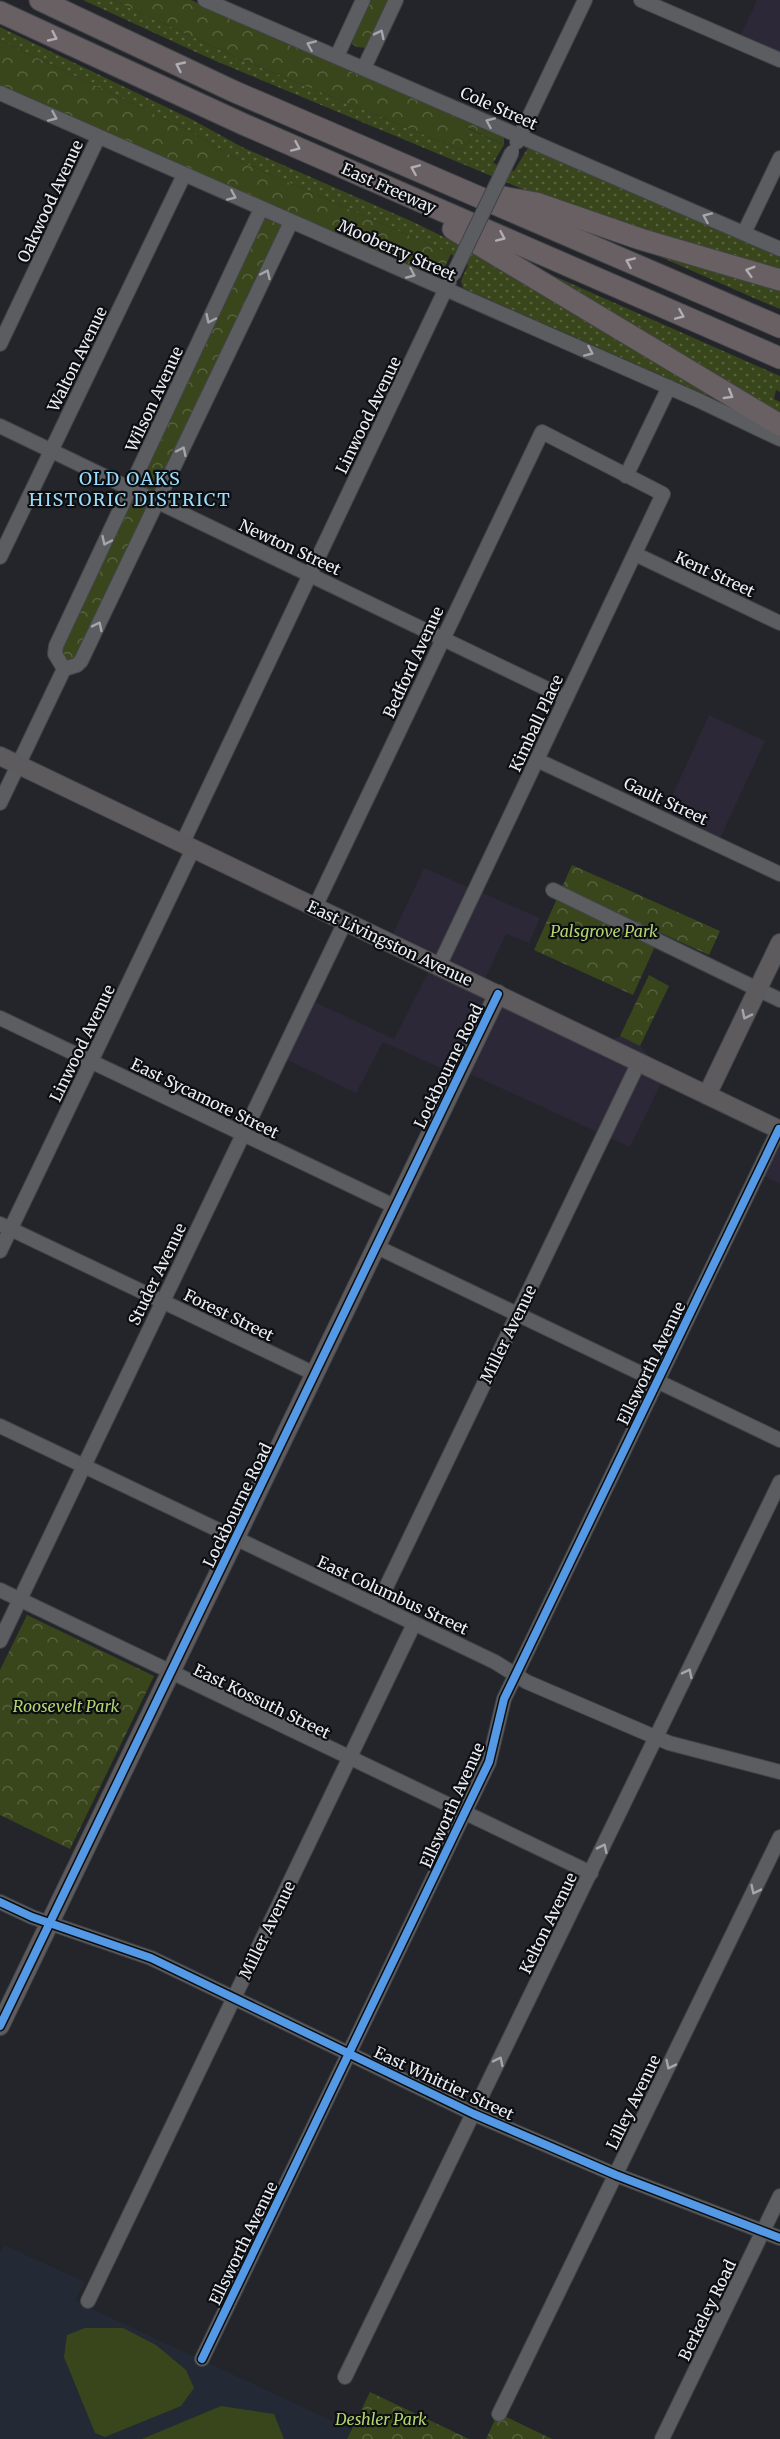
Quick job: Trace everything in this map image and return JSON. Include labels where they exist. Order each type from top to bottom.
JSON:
[{"type":"highway","name":"East Freeway","points":[[40,0],[233,91],[780,327]]},
{"type":"highway","name":"East Freeway","points":[[0,12],[243,124],[780,358]]},
{"type":"highway","points":[[469,192],[536,203],[640,239],[780,279]]},
{"type":"highway","points":[[428,206],[457,233],[780,425]]},
{"type":"main road","name":"East Livingston Avenue","points":[[0,756],[779,1130]]},
{"type":"main road","points":[[707,1095],[780,943]]},
{"type":"main road","name":"Lockbourne Road","points":[[0,2026],[498,994]]},
{"type":"street","name":"Cole Street","points":[[205,0],[780,249]]},
{"type":"street","points":[[337,56],[363,0]]},
{"type":"street","points":[[364,68],[396,0]]},
{"type":"street","name":"Linwood Avenue","points":[[0,1251],[5,1226],[91,1061],[309,574],[585,0]]},
{"type":"street","points":[[641,0],[780,60]]},
{"type":"street","name":"Mooberry Street","points":[[0,93],[669,387],[780,439]]},
{"type":"street","name":"Oakwood Avenue","points":[[0,344],[98,138]]},
{"type":"street","points":[[744,233],[780,158]]},
{"type":"street","name":"Walton Avenue","points":[[0,557],[184,175]]},
{"type":"street","name":"Wilson Avenue","points":[[64,669],[55,654],[56,646],[261,209]]},
{"type":"street","points":[[0,803],[64,669],[77,665],[81,661],[291,222]]},
{"type":"street","points":[[626,476],[669,387]]},
{"type":"street","name":"Newton Street","points":[[0,426],[566,698]]},
{"type":"street","name":"Bedford Avenue","points":[[315,908],[542,432],[626,476]]},
{"type":"street","name":"Kimball Place","points":[[439,966],[663,494],[626,476]]},
{"type":"street","name":"Kent Street","points":[[635,554],[780,623]]},
{"type":"street","name":"Gault Street","points":[[537,760],[780,874]]},
{"type":"street","points":[[553,890],[780,1000]]},
{"type":"street","name":"Studer Avenue","points":[[0,1641],[345,922]]},
{"type":"street","name":"East Sycamore Street","points":[[0,1018],[396,1207]]},
{"type":"street","name":"Miller Avenue","points":[[376,1606],[639,1062]]},
{"type":"street","name":"Ellsworth Avenue","points":[[202,2358],[489,1762],[501,1708],[515,1675],[779,1130]]},
{"type":"street","name":"Forest Street","points":[[5,1226],[315,1374]]},
{"type":"street","points":[[377,1247],[780,1440]]},
{"type":"street","name":"East Columbus Street","points":[[0,1426],[480,1655],[515,1675],[656,1737],[712,1756],[780,1772]]},
{"type":"street","name":"Kelton Avenue","points":[[345,2377],[780,1482]]},
{"type":"street","name":"East Kossuth Street","points":[[0,1590],[591,1873]]},
{"type":"street","name":"Miller Avenue","points":[[88,2301],[414,1624]]},
{"type":"street","name":"Lilley Avenue","points":[[499,2414],[780,1837]]},
{"type":"street","name":"East Whittier Street","points":[[0,1902],[51,1923],[151,1958],[474,2114],[616,2175],[780,2238]]},
{"type":"street","name":"Berkeley Road","points":[[662,2439],[780,2196]]},
{"type":"shaded area","points":[[757,0],[780,0],[780,60],[738,41]]},
{"type":"shaded area","points":[[709,715],[765,741],[718,843],[662,818]]},
{"type":"shaded area","points":[[424,868],[540,918],[529,943],[506,934],[482,985],[605,1043],[620,1036],[640,1046],[666,1073],[630,1147],[470,1074],[456,1075],[383,1042],[356,1093],[279,1056],[306,998],[394,1039],[433,963],[389,942]]},
{"type":"shaded area","points":[[780,1129],[780,1184],[755,1172]]},
{"type":"shaded area","points":[[4,2245],[85,2282],[75,2301],[352,2430],[347,2439],[0,2439],[0,2253]]},
{"type":"green space","points":[[83,0],[113,0],[240,59],[461,150],[470,141],[465,127],[504,145],[493,163],[514,171],[529,146],[780,255],[780,271],[561,205],[211,59]]},
{"type":"green space","points":[[113,0],[191,0],[504,136],[504,145],[466,127],[470,141],[461,150],[240,59]]},
{"type":"green space","points":[[367,0],[392,0],[367,48],[357,47],[350,39]]},
{"type":"green space","points":[[0,27],[193,120],[242,147],[411,221],[481,255],[729,405],[463,288],[461,281],[468,265],[451,254],[242,162],[184,128],[0,40]]},
{"type":"green space","points":[[0,40],[184,128],[242,162],[451,254],[442,273],[436,276],[0,86]]},
{"type":"green space","points":[[262,213],[288,224],[79,662],[64,668],[58,646]]},
{"type":"green space","points":[[613,236],[780,285],[780,309],[763,302]]},
{"type":"green space","points":[[547,273],[780,376],[780,392],[776,390],[774,399],[780,402],[780,417]]},
{"type":"green space","name":"Palsgrove Park","points":[[572,865],[720,931],[709,955],[661,933],[633,995],[534,950]]},
{"type":"green space","points":[[649,975],[669,986],[640,1046],[620,1036]]},
{"type":"green space","name":"Roosevelt Park","points":[[27,1615],[154,1676],[70,1849],[0,1815],[0,1670]]},
{"type":"green space","points":[[85,2328],[123,2328],[156,2345],[186,2370],[194,2388],[181,2406],[105,2437],[95,2433],[64,2357],[67,2335]]},
{"type":"green space","name":"Deshler Park","points":[[370,2392],[469,2439],[347,2439]]},
{"type":"green space","points":[[221,2406],[274,2414],[284,2439],[142,2439]]},
{"type":"green space","points":[[498,2413],[552,2439],[486,2439]]},
{"type":"cycle path","points":[[0,2026],[498,994]]},
{"type":"cycle path","points":[[202,2359],[489,1762],[504,1699],[779,1129]]},
{"type":"cycle path","points":[[0,1902],[32,1917],[151,1958],[474,2114],[616,2175],[780,2238]]},
{"type":"district","name":"OLD OAKS HISTORIC DISTRICT","points":[[130,488]]}]
